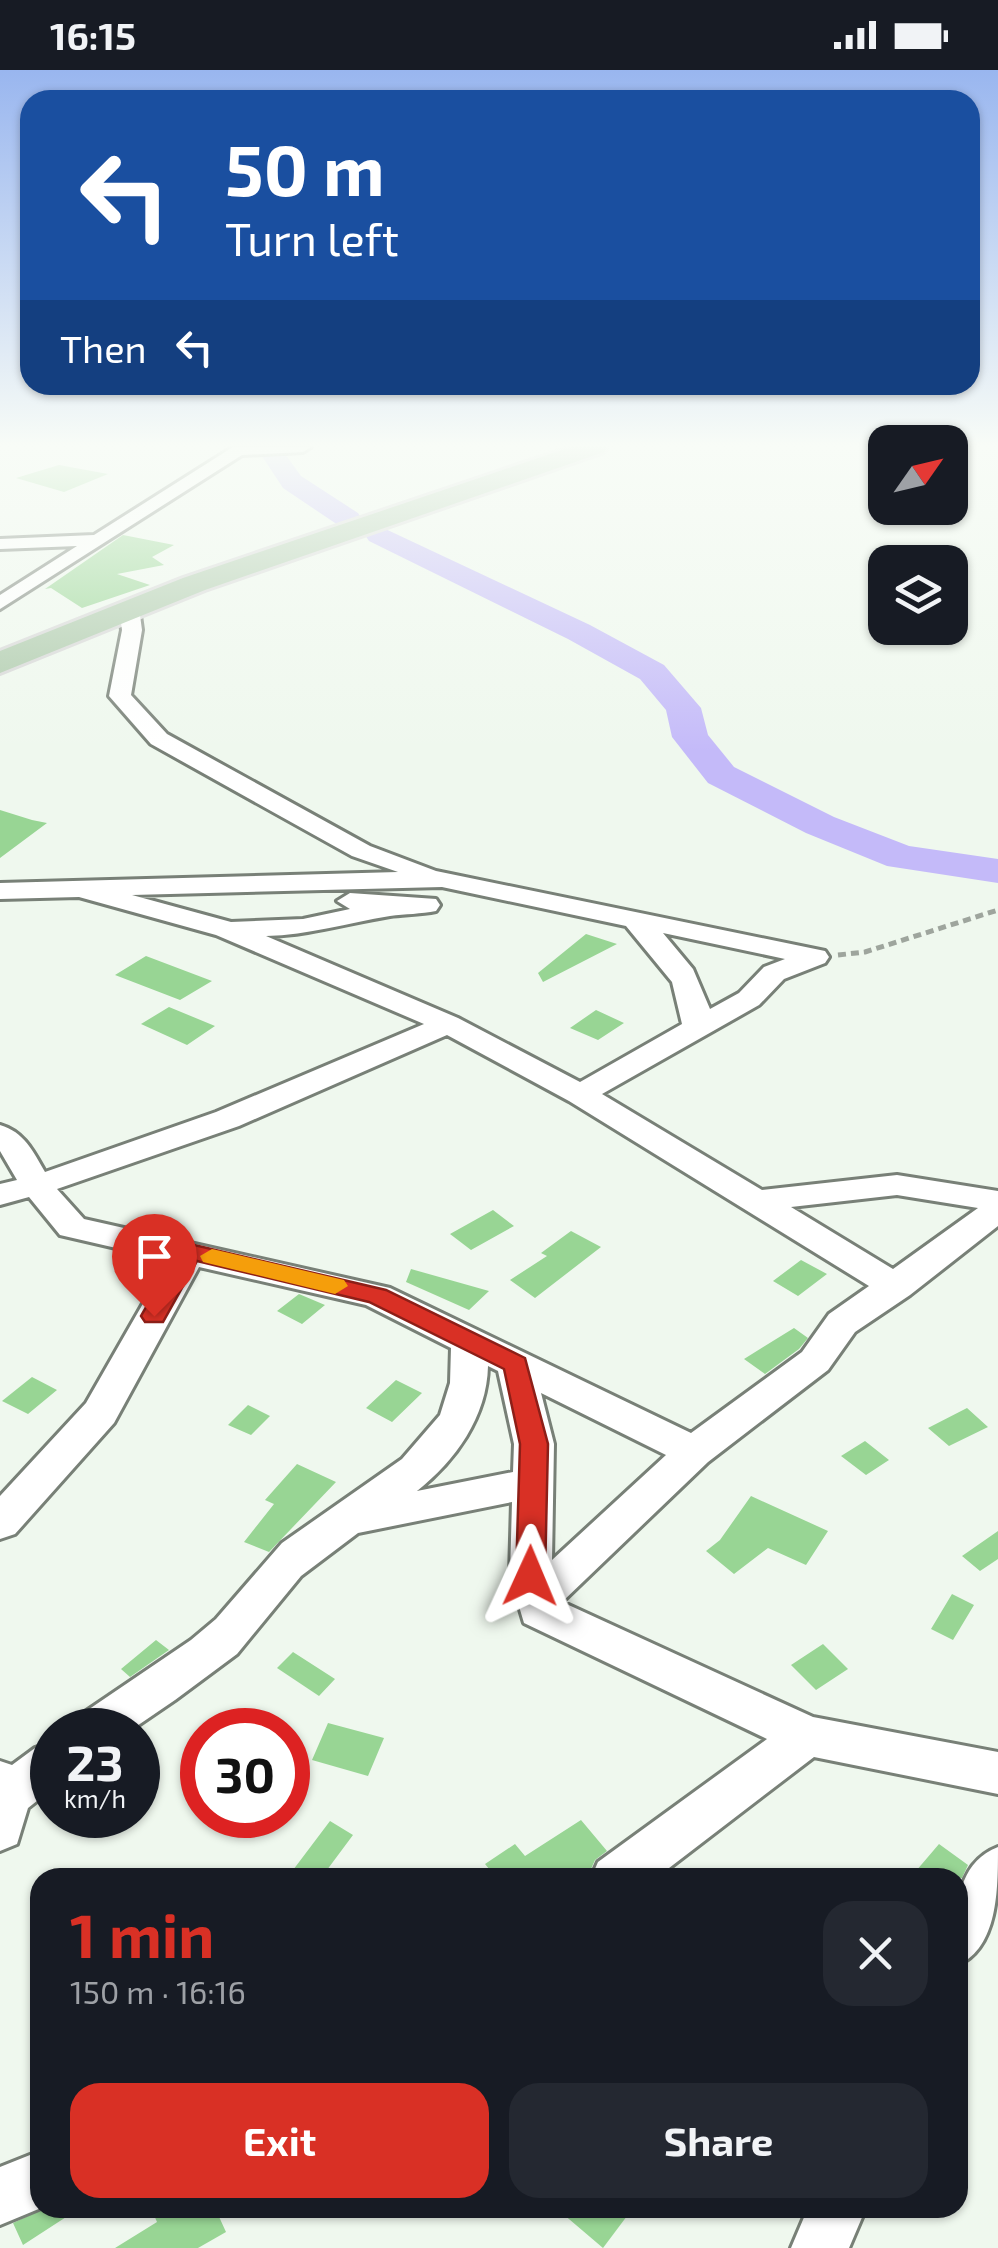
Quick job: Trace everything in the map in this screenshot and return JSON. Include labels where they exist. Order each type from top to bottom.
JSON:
[{"type":"main road","points":[[0,663],[129,608],[301,549]]},
{"type":"street","points":[[0,602],[80,549]]},
{"type":"street","points":[[129,608],[132,630],[120,696],[159,739],[361,851],[442,880],[816,957]]},
{"type":"street","points":[[0,892],[442,880]]},
{"type":"street","points":[[226,929],[303,927],[390,908],[427,906],[344,900],[247,884]]},
{"type":"street","points":[[80,889],[226,929],[448,1024],[580,1094],[897,1287]]},
{"type":"street","points":[[638,923],[687,978],[697,1003],[697,1026]]},
{"type":"street","points":[[580,1094],[749,999],[774,973],[816,957]]},
{"type":"street","points":[[18,1190],[94,1170],[272,1104],[448,1024]]},
{"type":"street","points":[[0,1135],[15,1147],[18,1190]]},
{"type":"street","points":[[756,1201],[898,1185],[998,1200]]},
{"type":"street","points":[[18,1190],[72,1227],[377,1296],[694,1452]]},
{"type":"street","points":[[536,1600],[694,1452],[757,1401],[816,1361],[842,1323],[897,1287],[998,1210]]},
{"type":"street","points":[[0,1523],[100,1413],[190,1252]]},
{"type":"street","points":[[126,1708],[222,1640],[295,1557],[403,1483],[439,1450],[463,1410],[473,1374],[470,1342]]},
{"type":"street","points":[[516,1364],[534,1444],[530,1576],[539,1612],[806,1736],[998,1773]]},
{"type":"street","points":[[343,1522],[533,1483]]},
{"type":"street","points":[[629,1868],[806,1736]]},
{"type":"street","points":[[2,1803],[30,1780]]},
{"type":"street","points":[[968,1923],[998,1870]]},
{"type":"street","points":[[0,2196],[30,2183]]},
{"type":"street","points":[[820,2248],[833,2218]]},
{"type":"path","points":[[816,957],[864,952],[998,910]]},
{"type":"building","points":[[103,549],[167,549],[152,557],[164,565],[117,574],[150,585],[82,608],[51,588],[45,589]]},
{"type":"building","points":[[0,810],[32,820],[47,823],[0,858]]},
{"type":"building","points":[[586,934],[617,944],[543,982],[538,973]]},
{"type":"building","points":[[146,956],[212,981],[180,1000],[115,975]]},
{"type":"building","points":[[169,1007],[215,1026],[187,1045],[141,1024]]},
{"type":"building","points":[[596,1010],[624,1023],[598,1040],[570,1028]]},
{"type":"building","points":[[493,1210],[514,1226],[471,1250],[450,1234]]},
{"type":"building","points":[[571,1231],[601,1247],[535,1298],[510,1280],[547,1256],[541,1253]]},
{"type":"building","points":[[801,1260],[827,1274],[798,1296],[773,1281]]},
{"type":"building","points":[[411,1269],[489,1291],[469,1310],[406,1282]]},
{"type":"building","points":[[299,1294],[325,1305],[302,1324],[277,1311]]},
{"type":"building","points":[[794,1328],[808,1338],[765,1374],[744,1359]]},
{"type":"building","points":[[32,1377],[57,1390],[28,1414],[2,1401]]},
{"type":"building","points":[[396,1380],[422,1393],[392,1422],[366,1408]]},
{"type":"building","points":[[248,1405],[270,1416],[251,1435],[228,1425]]},
{"type":"building","points":[[967,1408],[988,1427],[949,1446],[928,1428]]},
{"type":"building","points":[[865,1441],[889,1460],[866,1475],[841,1456]]},
{"type":"building","points":[[297,1464],[336,1482],[269,1552],[244,1542],[274,1504],[265,1500]]},
{"type":"building","points":[[751,1496],[828,1531],[806,1565],[768,1548],[734,1574],[706,1551],[720,1540]]},
{"type":"building","points":[[998,1531],[998,1559],[980,1571],[962,1556]]},
{"type":"building","points":[[952,1594],[974,1605],[953,1640],[931,1629]]},
{"type":"building","points":[[156,1640],[169,1650],[130,1677],[121,1669]]},
{"type":"building","points":[[823,1644],[848,1669],[816,1690],[791,1665]]},
{"type":"building","points":[[293,1652],[335,1679],[319,1696],[277,1668]]},
{"type":"building","points":[[328,1723],[384,1738],[368,1776],[312,1760]]},
{"type":"building","points":[[581,1820],[607,1851],[591,1868],[488,1868],[485,1864],[515,1844],[525,1856]]},
{"type":"building","points":[[330,1821],[353,1835],[328,1868],[295,1868]]},
{"type":"building","points":[[939,1844],[968,1865],[967,1868],[919,1868]]},
{"type":"building","points":[[30,2215],[65,2218],[23,2245],[13,2223]]},
{"type":"building","points":[[155,2218],[220,2218],[226,2232],[198,2248],[115,2248],[157,2222]]},
{"type":"building","points":[[568,2218],[626,2218],[603,2248]]},
{"type":"waterway","points":[[407,549],[652,672],[683,708],[690,737],[721,775],[820,825],[901,857],[998,871]]},
{"type":"slow traffic","points":[[212,1256],[335,1286]]},
{"type":"route","points":[[154,1316],[190,1252],[377,1296],[516,1364],[534,1444],[530,1576]]}]
